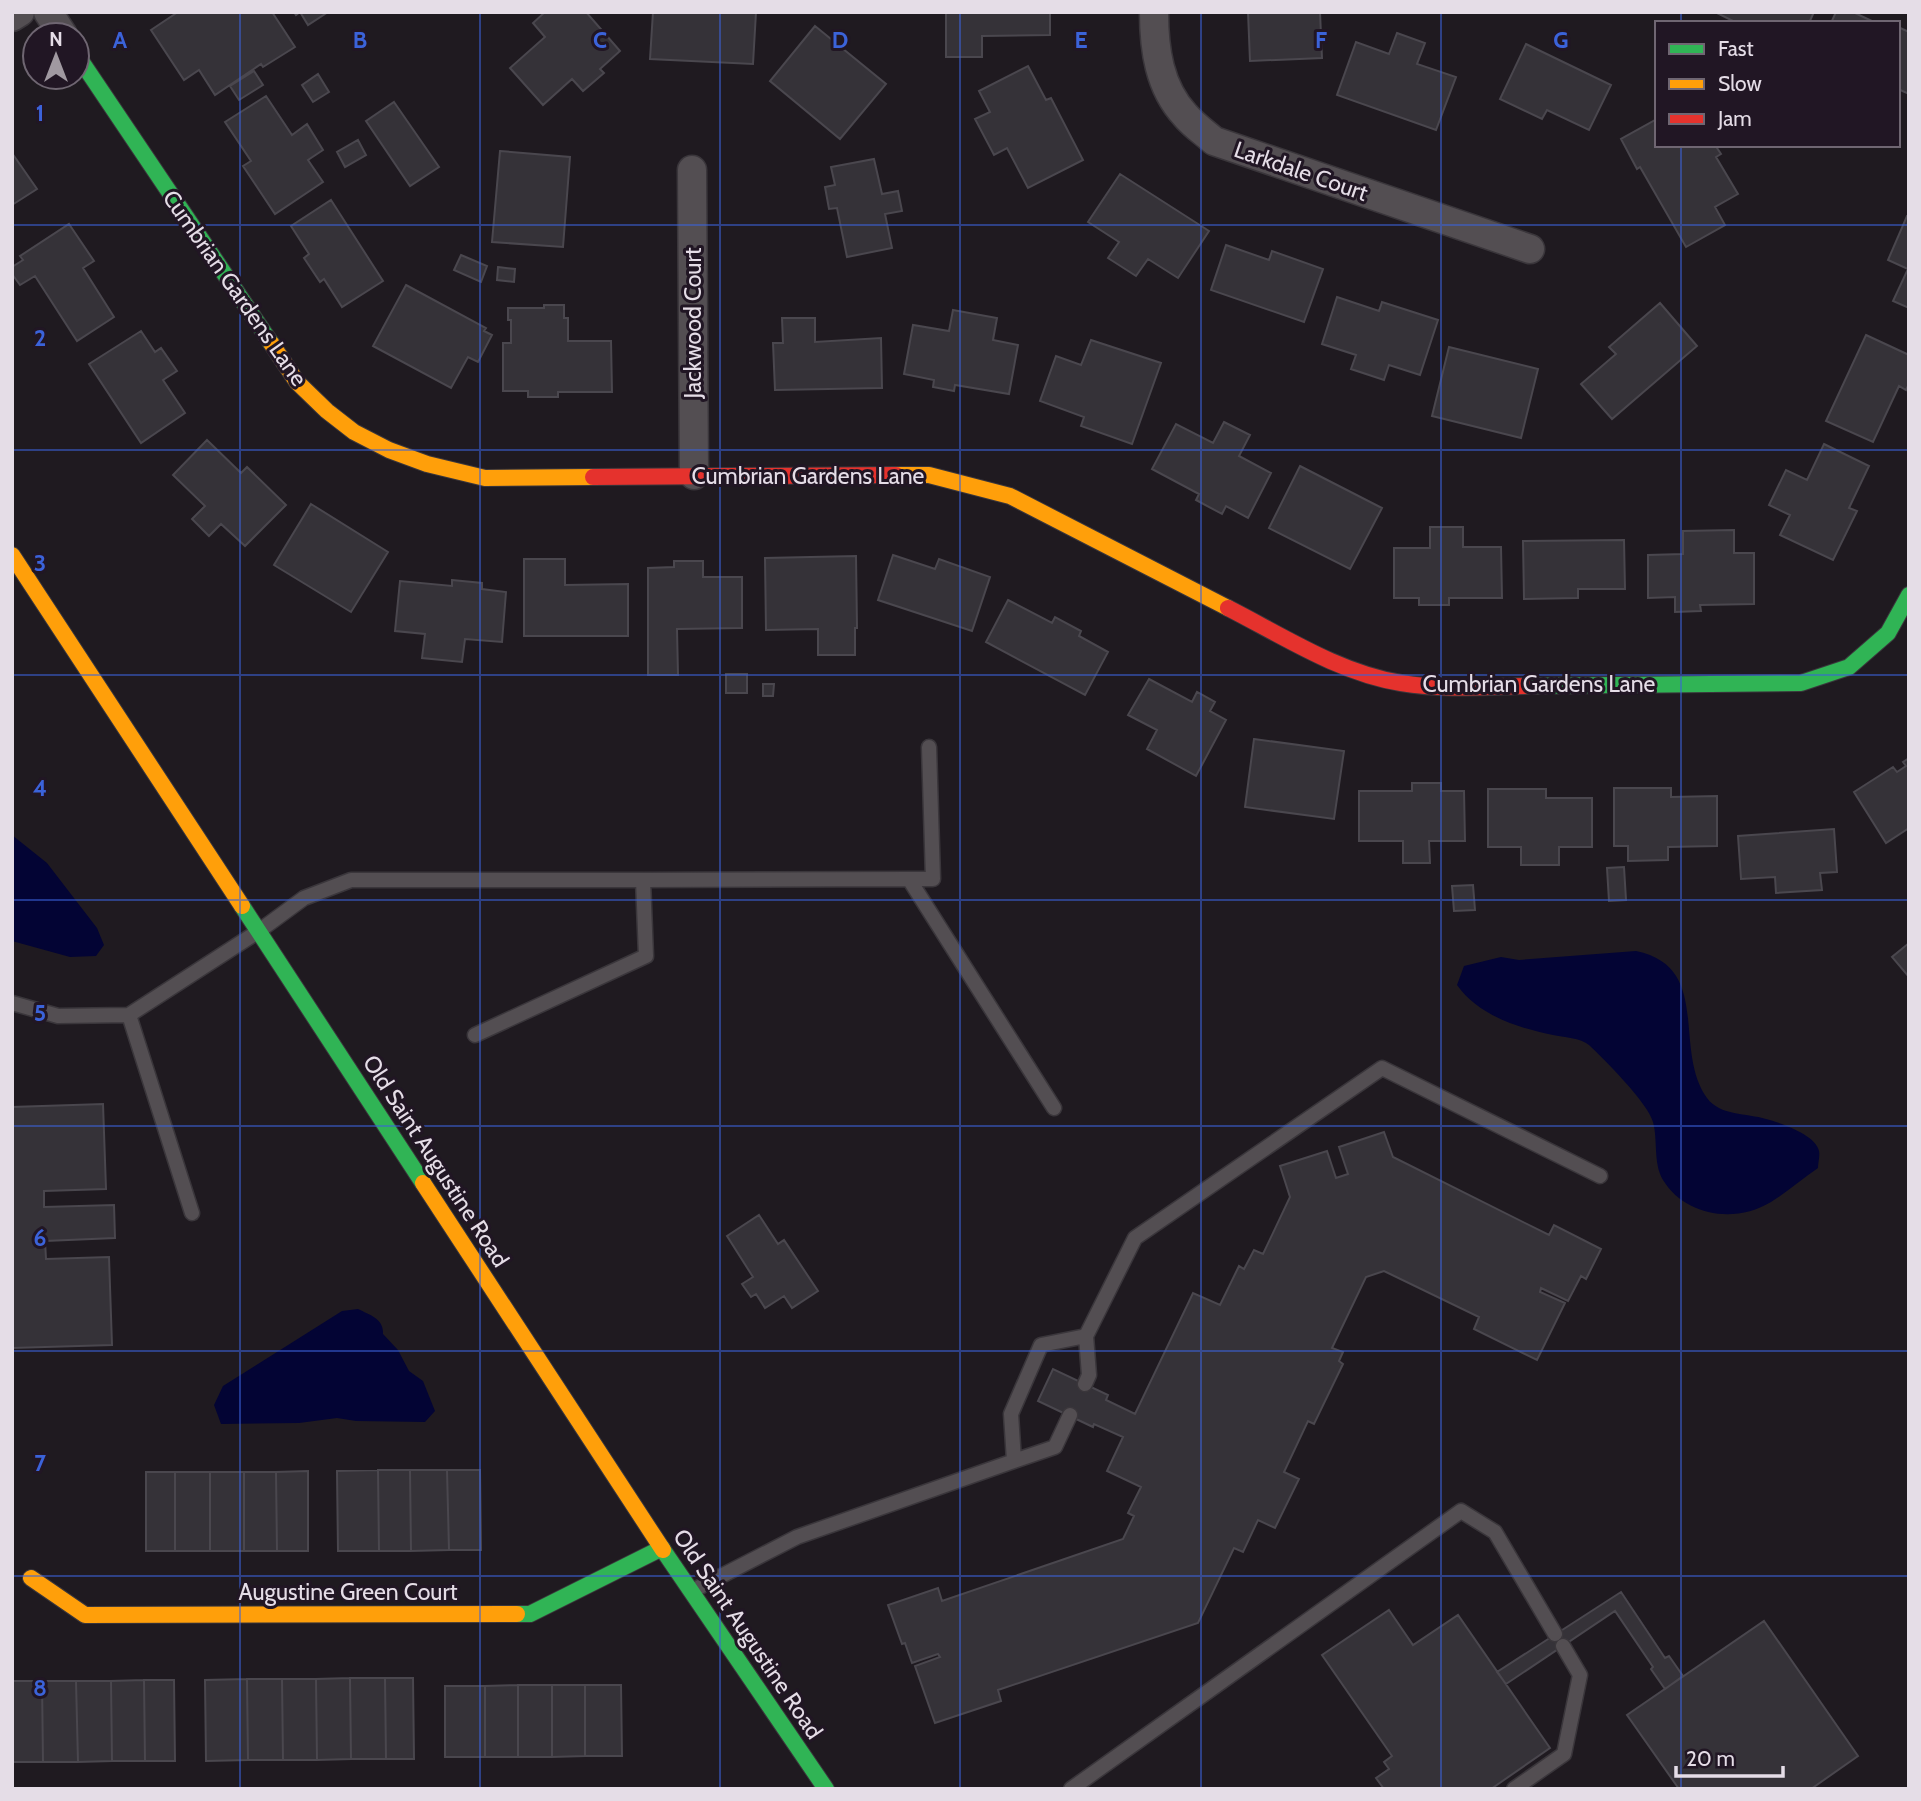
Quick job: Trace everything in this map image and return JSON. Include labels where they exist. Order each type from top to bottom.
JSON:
[{"type":"street","points":[[12,18],[20,12]]},
{"type":"street","name":"Larkdale Court","points":[[1154,12],[1154,45],[1162,79],[1183,114],[1214,141],[1530,249]]},
{"type":"street","name":"Cumbrian Gardens Lane","points":[[91,76],[297,382],[338,421],[387,449],[432,467],[485,478],[929,475],[1010,496],[1346,668],[1400,683],[1448,687],[1801,683],[1849,667],[1888,633],[1909,595]]},
{"type":"street","name":"Jackwood Court","points":[[692,170],[694,475]]},
{"type":"street","name":"Old Saint Augustine Road","points":[[12,555],[691,1592],[826,1789]]},
{"type":"street","name":"Augustine Green Court","points":[[31,1578],[85,1615],[530,1614],[662,1548]]},
{"type":"lane","points":[[12,1003],[58,1016],[129,1014],[259,931],[304,898],[351,880],[933,879],[929,747]]},
{"type":"lane","points":[[909,879],[1054,1108]]},
{"type":"lane","points":[[475,1035],[646,956],[643,880]]},
{"type":"lane","points":[[129,1014],[192,1213]]},
{"type":"lane","points":[[1084,1384],[1089,1375],[1086,1336],[1135,1238],[1382,1068],[1600,1176]]},
{"type":"lane","points":[[1014,1461],[1010,1414],[1041,1345],[1086,1336]]},
{"type":"lane","points":[[691,1592],[797,1537],[1055,1447],[1069,1415]]},
{"type":"lane","points":[[1071,1789],[1461,1511],[1495,1532],[1580,1675],[1564,1754],[1514,1789]]},
{"type":"shaded area","points":[[12,835],[47,863],[97,928],[104,945],[96,956],[70,957],[12,941]]},
{"type":"shaded area","points":[[1636,951],[1660,960],[1675,974],[1683,992],[1697,1078],[1712,1104],[1726,1111],[1759,1117],[1789,1127],[1805,1135],[1816,1145],[1819,1153],[1818,1168],[1771,1202],[1757,1209],[1727,1214],[1697,1209],[1684,1202],[1672,1192],[1660,1173],[1653,1122],[1643,1104],[1589,1045],[1577,1039],[1526,1028],[1500,1019],[1476,1004],[1457,985],[1464,966],[1501,957],[1519,960]]},
{"type":"shaded area","points":[[358,1309],[379,1321],[383,1334],[398,1350],[409,1371],[423,1381],[435,1411],[425,1422],[356,1421],[337,1418],[299,1423],[221,1424],[214,1405],[223,1386],[342,1311]]},
{"type":"building","points":[[178,12],[272,12],[295,47],[263,67],[261,64],[215,95],[199,70],[184,80],[151,30]]},
{"type":"building","points":[[300,12],[328,12],[308,25]]},
{"type":"building","points":[[545,12],[586,12],[620,51],[600,69],[604,73],[583,91],[572,79],[543,105],[510,68],[545,37],[533,23]]},
{"type":"building","points":[[653,12],[756,12],[753,64],[650,59]]},
{"type":"building","points":[[946,12],[1050,12],[1050,35],[982,36],[982,57],[946,57]]},
{"type":"building","points":[[1248,12],[1320,12],[1322,58],[1250,61]]},
{"type":"building","points":[[1715,12],[1814,12],[1810,21],[1733,21]]},
{"type":"building","points":[[1836,12],[1853,12],[1872,21],[1832,21]]},
{"type":"building","points":[[815,26],[886,84],[840,139],[770,81]]},
{"type":"building","points":[[1900,28],[1909,32],[1909,94],[1900,90]]},
{"type":"building","points":[[1397,33],[1425,43],[1417,64],[1456,77],[1436,130],[1337,95],[1356,42],[1389,54]]},
{"type":"building","points":[[1526,44],[1611,85],[1589,130],[1547,110],[1542,119],[1500,99]]},
{"type":"building","points":[[1028,66],[1046,100],[1051,98],[1083,160],[1028,188],[1007,148],[994,155],[975,119],[990,112],[979,91]]},
{"type":"building","points":[[254,71],[263,85],[239,100],[230,86]]},
{"type":"building","points":[[318,74],[329,92],[313,102],[302,85]]},
{"type":"building","points":[[266,96],[292,135],[307,124],[323,150],[308,160],[323,182],[275,214],[243,166],[251,161],[225,122]]},
{"type":"building","points":[[394,102],[439,167],[410,186],[366,121]]},
{"type":"building","points":[[1655,120],[1655,147],[1716,147],[1721,154],[1716,157],[1738,194],[1715,207],[1725,225],[1686,247],[1621,139]]},
{"type":"building","points":[[358,140],[366,155],[345,167],[337,152]]},
{"type":"building","points":[[500,151],[570,157],[563,247],[492,242]]},
{"type":"building","points":[[12,153],[37,189],[12,205]]},
{"type":"building","points":[[874,159],[882,194],[898,191],[902,211],[885,214],[892,248],[847,257],[837,208],[829,209],[825,187],[835,185],[831,167]]},
{"type":"building","points":[[1120,174],[1209,231],[1178,278],[1148,259],[1136,276],[1108,258],[1119,242],[1088,222]]},
{"type":"building","points":[[331,200],[383,281],[342,307],[324,279],[320,282],[304,258],[309,254],[291,226]]},
{"type":"building","points":[[1907,216],[1909,308],[1893,301],[1908,269],[1888,260]]},
{"type":"building","points":[[69,224],[94,261],[83,268],[114,317],[77,341],[35,276],[20,285],[12,274],[12,267],[23,260],[20,256]]},
{"type":"building","points":[[1226,245],[1269,260],[1272,251],[1323,269],[1304,322],[1211,290]]},
{"type":"building","points":[[461,255],[487,266],[481,282],[454,270]]},
{"type":"building","points":[[498,267],[515,269],[514,282],[497,280]]},
{"type":"building","points":[[406,285],[486,328],[484,331],[492,335],[478,362],[468,357],[451,388],[373,346]]},
{"type":"building","points":[[1337,297],[1379,311],[1382,302],[1438,320],[1420,375],[1389,365],[1384,380],[1351,369],[1356,355],[1322,344]]},
{"type":"building","points":[[1660,303],[1697,346],[1612,419],[1581,384],[1616,354],[1609,347]]},
{"type":"building","points":[[544,305],[564,305],[564,318],[568,318],[568,341],[611,341],[612,392],[558,392],[558,397],[528,397],[528,391],[503,391],[503,343],[511,343],[508,308],[544,308]]},
{"type":"building","points":[[953,310],[997,318],[993,340],[1018,345],[1009,394],[955,385],[954,391],[933,387],[934,380],[904,374],[913,325],[949,331]]},
{"type":"building","points":[[782,318],[815,318],[815,342],[881,338],[882,388],[775,390],[773,343],[783,343]]},
{"type":"building","points":[[141,331],[155,352],[161,348],[177,371],[163,380],[185,413],[141,443],[89,364]]},
{"type":"building","points":[[1866,335],[1909,355],[1909,384],[1906,390],[1899,386],[1873,442],[1826,421]]},
{"type":"building","points":[[1091,340],[1161,363],[1132,444],[1081,426],[1084,417],[1040,401],[1056,356],[1081,365]]},
{"type":"building","points":[[1449,347],[1538,369],[1521,438],[1432,416]]},
{"type":"building","points":[[1224,422],[1250,435],[1239,456],[1271,473],[1248,518],[1226,506],[1222,514],[1196,500],[1199,494],[1152,469],[1176,424],[1213,443]]},
{"type":"building","points":[[207,440],[241,473],[247,467],[286,505],[245,546],[221,524],[209,536],[192,519],[205,506],[173,475]]},
{"type":"building","points":[[1824,444],[1869,466],[1849,508],[1857,511],[1833,560],[1780,535],[1790,515],[1769,505],[1786,470],[1807,480]]},
{"type":"building","points":[[1300,466],[1382,508],[1350,569],[1269,528]]},
{"type":"building","points":[[311,504],[388,552],[351,612],[274,565]]},
{"type":"building","points":[[1430,527],[1463,527],[1463,547],[1501,547],[1502,598],[1449,598],[1449,605],[1419,605],[1419,598],[1394,598],[1394,548],[1430,548]]},
{"type":"building","points":[[1734,530],[1734,553],[1754,553],[1754,604],[1700,605],[1701,611],[1675,612],[1675,597],[1648,598],[1648,555],[1683,554],[1683,531]]},
{"type":"building","points":[[1624,540],[1625,589],[1578,589],[1578,598],[1524,599],[1523,541]]},
{"type":"building","points":[[893,555],[935,569],[939,559],[990,577],[972,631],[878,600]]},
{"type":"building","points":[[856,556],[855,655],[818,655],[818,629],[766,630],[765,558]]},
{"type":"building","points":[[524,559],[565,559],[565,585],[628,584],[628,636],[524,636]]},
{"type":"building","points":[[674,561],[703,561],[703,577],[742,577],[742,628],[677,629],[678,675],[648,675],[648,568],[674,567]]},
{"type":"building","points":[[452,580],[482,583],[482,589],[506,592],[502,642],[465,639],[462,662],[422,658],[425,634],[395,631],[400,581],[452,586]]},
{"type":"building","points":[[1008,600],[1052,623],[1055,617],[1081,631],[1079,636],[1108,652],[1085,695],[986,642]]},
{"type":"building","points":[[726,674],[747,674],[747,693],[726,693]]},
{"type":"building","points":[[1149,679],[1192,702],[1197,692],[1215,702],[1210,711],[1226,720],[1196,776],[1147,749],[1157,730],[1128,715]]},
{"type":"building","points":[[763,684],[774,684],[773,696],[763,696]]},
{"type":"building","points":[[1254,739],[1344,751],[1334,819],[1245,807]]},
{"type":"building","points":[[1909,758],[1909,828],[1886,843],[1854,792],[1893,767],[1897,772],[1906,766],[1903,762]]},
{"type":"building","points":[[1412,783],[1441,783],[1441,791],[1464,791],[1465,841],[1429,841],[1430,863],[1403,863],[1403,841],[1359,841],[1359,791],[1412,791]]},
{"type":"building","points":[[1614,788],[1671,788],[1671,797],[1717,796],[1717,846],[1668,847],[1668,860],[1628,861],[1628,846],[1614,846]]},
{"type":"building","points":[[1488,789],[1546,789],[1546,798],[1592,798],[1592,847],[1559,847],[1559,865],[1521,865],[1521,847],[1488,847]]},
{"type":"building","points":[[1834,829],[1837,872],[1820,873],[1822,890],[1776,893],[1775,877],[1741,879],[1738,836]]},
{"type":"building","points":[[1624,867],[1626,900],[1609,901],[1607,868]]},
{"type":"building","points":[[1473,885],[1475,910],[1454,911],[1452,886]]},
{"type":"building","points":[[1909,943],[1909,977],[1892,957]]},
{"type":"building","points":[[103,1104],[106,1189],[44,1191],[44,1207],[114,1205],[115,1238],[45,1241],[46,1259],[109,1257],[112,1345],[12,1348],[12,1107]]},
{"type":"building","points":[[1384,1132],[1393,1157],[1549,1235],[1554,1225],[1601,1249],[1586,1279],[1581,1276],[1568,1301],[1541,1288],[1540,1292],[1565,1303],[1537,1360],[1474,1329],[1479,1317],[1384,1271],[1366,1277],[1332,1348],[1343,1352],[1339,1361],[1343,1364],[1314,1424],[1308,1421],[1284,1472],[1299,1479],[1275,1528],[1258,1520],[1243,1552],[1234,1548],[1198,1623],[998,1690],[1001,1701],[935,1723],[915,1666],[940,1657],[938,1654],[912,1663],[888,1605],[938,1588],[942,1601],[1123,1539],[1134,1516],[1128,1513],[1141,1487],[1107,1471],[1123,1437],[1094,1424],[1093,1427],[1038,1401],[1053,1369],[1108,1395],[1106,1400],[1135,1414],[1193,1293],[1220,1305],[1239,1266],[1244,1269],[1254,1250],[1263,1254],[1290,1197],[1280,1166],[1327,1151],[1336,1178],[1348,1174],[1339,1147]]},
{"type":"building","points":[[759,1215],[778,1244],[784,1240],[818,1291],[792,1308],[784,1296],[765,1308],[756,1294],[751,1297],[742,1284],[753,1277],[727,1236]]},
{"type":"building","points":[[378,1470],[379,1551],[338,1551],[337,1471]]},
{"type":"building","points":[[378,1470],[410,1470],[411,1551],[379,1551]]},
{"type":"building","points":[[410,1470],[447,1470],[449,1550],[411,1551]]},
{"type":"building","points":[[447,1470],[480,1470],[481,1550],[449,1550]]},
{"type":"building","points":[[308,1471],[308,1551],[277,1551],[276,1472]]},
{"type":"building","points":[[146,1472],[175,1472],[175,1551],[146,1551]]},
{"type":"building","points":[[175,1472],[210,1472],[210,1551],[175,1551]]},
{"type":"building","points":[[210,1472],[244,1472],[244,1551],[210,1551]]},
{"type":"building","points":[[244,1472],[276,1472],[277,1551],[244,1551]]},
{"type":"building","points":[[1621,1592],[1665,1658],[1669,1656],[1683,1676],[1665,1689],[1615,1611],[1506,1684],[1497,1672]]},
{"type":"building","points":[[1389,1610],[1413,1645],[1458,1615],[1550,1748],[1491,1789],[1384,1789],[1376,1778],[1389,1769],[1384,1762],[1392,1756],[1322,1655]]},
{"type":"building","points":[[1764,1621],[1858,1756],[1811,1789],[1679,1789],[1627,1715]]},
{"type":"building","points":[[350,1678],[385,1678],[386,1759],[351,1759]]},
{"type":"building","points":[[350,1678],[351,1759],[317,1760],[316,1679]]},
{"type":"building","points":[[385,1678],[413,1678],[414,1759],[386,1759]]},
{"type":"building","points":[[247,1679],[282,1679],[283,1760],[248,1760]]},
{"type":"building","points":[[247,1679],[248,1760],[206,1761],[205,1680]]},
{"type":"building","points":[[282,1679],[316,1679],[317,1760],[283,1760]]},
{"type":"building","points":[[144,1680],[174,1680],[175,1761],[145,1761]]},
{"type":"building","points":[[144,1680],[145,1761],[112,1761],[111,1681]]},
{"type":"building","points":[[12,1681],[42,1681],[43,1762],[12,1762]]},
{"type":"building","points":[[42,1681],[76,1681],[78,1762],[43,1762]]},
{"type":"building","points":[[76,1681],[111,1681],[112,1761],[78,1762]]},
{"type":"building","points":[[518,1685],[518,1757],[485,1757],[485,1686]]},
{"type":"building","points":[[518,1685],[552,1685],[552,1757],[518,1757]]},
{"type":"building","points":[[552,1685],[585,1685],[585,1756],[552,1757]]},
{"type":"building","points":[[585,1685],[621,1685],[622,1756],[585,1756]]},
{"type":"building","points":[[445,1686],[485,1686],[485,1757],[445,1757]]},
{"type":"traffic: fast","points":[[91,76],[271,343]]},
{"type":"traffic: fast","points":[[1525,686],[1801,683],[1849,667],[1888,633],[1909,595]]},
{"type":"traffic: fast","points":[[242,906],[423,1183]]},
{"type":"traffic: fast","points":[[517,1614],[530,1614],[662,1548]]},
{"type":"traffic: fast","points":[[663,1550],[826,1789]]},
{"type":"traffic: slow","points":[[271,343],[297,382],[327,411],[354,432],[389,450],[427,464],[485,478],[593,477]]},
{"type":"traffic: slow","points":[[896,475],[929,475],[1010,496],[1228,608]]},
{"type":"traffic: slow","points":[[12,555],[242,906]]},
{"type":"traffic: slow","points":[[423,1183],[663,1550]]},
{"type":"traffic: slow","points":[[31,1578],[85,1615],[517,1614]]},
{"type":"traffic: jam","points":[[593,477],[896,475]]},
{"type":"traffic: jam","points":[[1228,608],[1312,652],[1378,678],[1432,687],[1525,686]]}]
